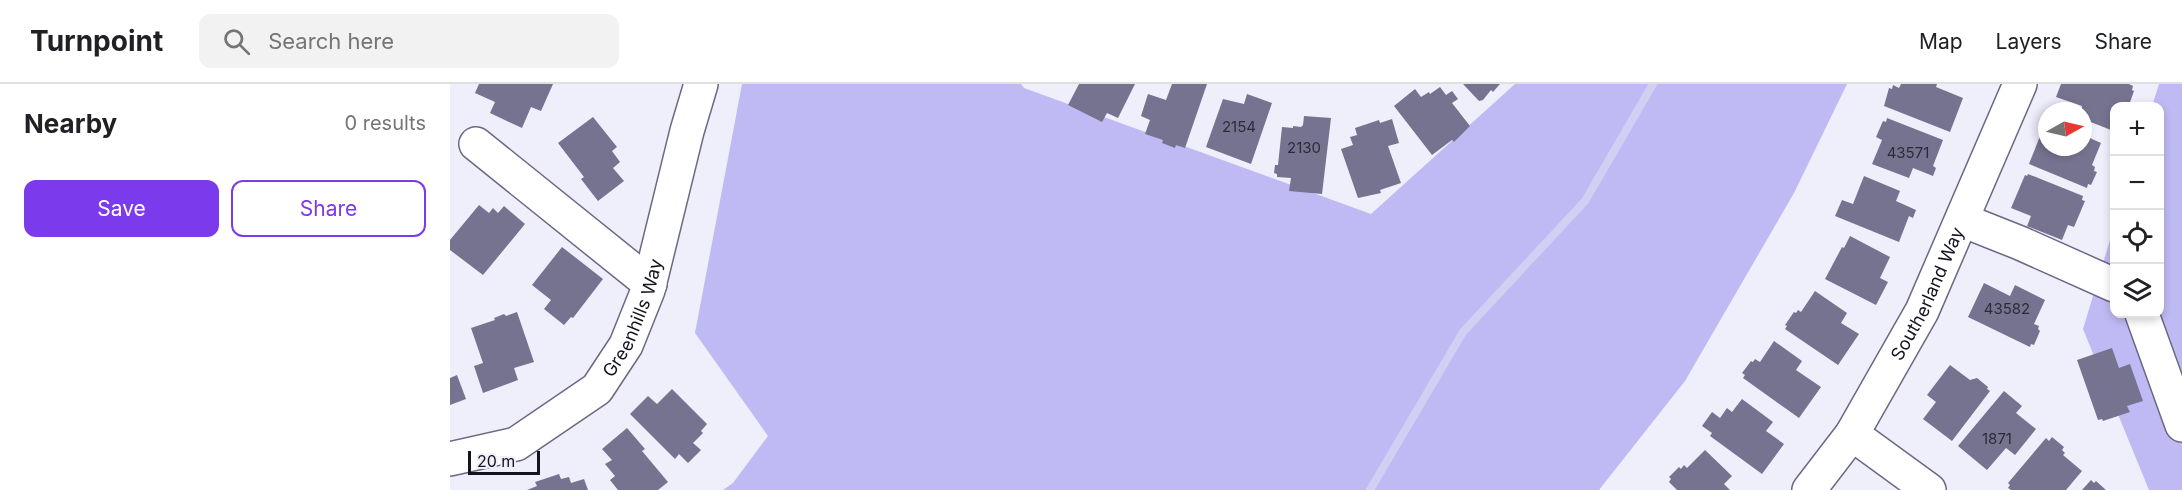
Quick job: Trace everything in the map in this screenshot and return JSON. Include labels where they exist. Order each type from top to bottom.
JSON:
[{"type":"street","name":"Greenhills Way","points":[[450,459],[516,444],[597,389],[626,345],[650,284],[687,131],[701,84]]},
{"type":"street","name":"Southerland Way","points":[[1809,490],[1852,434],[1922,312],[2020,84]]},
{"type":"street","points":[[476,144],[650,284]]},
{"type":"street","points":[[1962,220],[2110,283]]},
{"type":"street","points":[[2143,318],[2182,424]]},
{"type":"street","points":[[1852,434],[1929,490]]},
{"type":"shaded area","points":[[742,84],[1021,84],[1024,88],[1371,214],[1515,84],[1847,84],[1794,193],[1685,381],[1599,490],[723,490],[733,483],[768,436],[695,333]]},
{"type":"shaded area","points":[[2159,84],[2182,84],[2182,490],[2149,490],[2083,329],[2110,240],[2110,318],[2164,318],[2164,102],[2153,102]]},
{"type":"building","points":[[479,84],[553,84],[541,111],[531,107],[522,128],[490,113],[495,102],[475,93]]},
{"type":"building","points":[[1079,84],[1135,84],[1118,118],[1107,113],[1102,122],[1068,105]]},
{"type":"building","points":[[1172,84],[1207,84],[1185,148],[1176,145],[1175,148],[1162,143],[1163,140],[1145,134],[1150,120],[1141,116],[1148,94],[1166,100]]},
{"type":"building","points":[[1463,84],[1500,84],[1493,92],[1491,90],[1483,100],[1479,101]]},
{"type":"building","points":[[1901,84],[1937,84],[1936,87],[1963,98],[1950,132],[1884,106],[1889,88],[1892,89],[1893,85],[1899,88]]},
{"type":"building","points":[[2061,84],[2129,84],[2133,86],[2134,91],[2130,102],[2110,102],[2110,130],[2092,123],[2092,102],[2070,102],[2056,97]]},
{"type":"building","points":[[1440,87],[1446,95],[1452,91],[1458,99],[1452,103],[1470,126],[1454,142],[1452,140],[1432,155],[1394,106],[1415,89],[1421,97]]},
{"type":"building","points":[[1247,94],[1272,103],[1251,164],[1206,147],[1223,99],[1244,104]]},
{"type":"building","points":[[1304,116],[1331,118],[1322,194],[1289,191],[1291,178],[1277,177],[1274,173],[1275,165],[1278,165],[1282,127],[1301,127]]},
{"type":"building","points":[[593,117],[617,147],[612,151],[620,162],[613,168],[624,181],[598,201],[581,179],[584,177],[558,143]]},
{"type":"building","points":[[1887,118],[1943,140],[1933,166],[1936,168],[1933,176],[1913,168],[1909,178],[1872,164],[1882,140],[1876,137],[1883,121],[1886,122]]},
{"type":"building","points":[[1392,119],[1399,143],[1388,146],[1401,183],[1380,190],[1381,193],[1358,198],[1341,149],[1353,145],[1350,137],[1357,135],[1355,128],[1379,120],[1380,123]]},
{"type":"building","points":[[2092,139],[2101,143],[2092,165],[2095,167],[2094,171],[2097,172],[2091,185],[2088,184],[2087,188],[2029,164],[2038,141],[2038,156],[2092,156]]},
{"type":"building","points":[[2028,174],[2083,196],[2082,200],[2085,201],[2074,227],[2068,225],[2062,240],[2027,226],[2031,216],[2011,208],[2025,175]]},
{"type":"building","points":[[1864,176],[1900,191],[1896,201],[1916,210],[1913,218],[1909,216],[1899,242],[1835,216],[1842,200],[1853,204]]},
{"type":"building","points":[[479,205],[489,213],[493,208],[498,213],[504,206],[525,224],[483,275],[450,250],[450,240]]},
{"type":"building","points":[[1850,236],[1890,257],[1880,278],[1888,282],[1876,305],[1825,279]]},
{"type":"building","points":[[562,247],[603,279],[573,318],[571,317],[564,325],[544,309],[551,300],[532,285]]},
{"type":"building","points":[[1984,283],[2010,296],[2015,285],[2045,300],[2034,324],[2039,326],[2040,331],[2034,345],[2031,344],[2030,347],[1968,317]]},
{"type":"building","points":[[1815,291],[1847,313],[1841,323],[1859,334],[1838,365],[1785,329],[1787,326],[1785,325],[1794,312],[1798,310],[1801,312]]},
{"type":"building","points":[[517,312],[534,362],[514,368],[518,380],[483,393],[474,366],[483,363],[471,328],[495,320],[494,318],[504,314],[506,316]]},
{"type":"building","points":[[1774,341],[1802,361],[1796,370],[1821,387],[1799,418],[1743,378],[1745,375],[1742,373],[1751,361],[1755,359],[1760,362]]},
{"type":"building","points":[[2112,348],[2119,368],[2130,364],[2143,401],[2127,406],[2130,412],[2103,421],[2098,420],[2077,360]]},
{"type":"building","points":[[1950,365],[1970,380],[1977,378],[1990,391],[1952,441],[1923,419],[1936,402],[1927,395]]},
{"type":"building","points":[[457,375],[466,399],[450,405],[450,378]]},
{"type":"building","points":[[672,389],[707,424],[701,431],[703,433],[693,443],[701,450],[688,463],[679,454],[675,459],[630,414],[648,396],[657,404]]},
{"type":"building","points":[[2004,391],[2022,406],[2016,413],[2036,429],[2015,455],[2006,448],[1987,470],[1958,446]]},
{"type":"building","points":[[1742,399],[1773,422],[1766,431],[1784,444],[1762,474],[1710,436],[1712,433],[1702,426],[1712,412],[1720,418],[1727,408],[1732,412]]},
{"type":"building","points":[[627,428],[645,449],[642,451],[668,482],[658,490],[618,490],[610,480],[615,476],[605,464],[612,460],[602,449]]},
{"type":"building","points":[[2052,437],[2064,447],[2063,455],[2082,471],[2066,490],[2011,490],[2008,488],[2010,485],[2008,483],[2046,438],[2049,441]]},
{"type":"building","points":[[1705,450],[1732,476],[1724,484],[1730,490],[1677,490],[1669,482],[1671,479],[1669,477],[1679,467],[1681,469],[1684,465],[1687,468]]},
{"type":"building","points":[[559,474],[561,479],[569,477],[571,483],[584,479],[588,490],[527,490],[537,486],[535,482]]},
{"type":"building","points":[[2091,480],[2094,483],[2096,481],[2106,490],[2082,490]]},
{"type":"waterway","points":[[1370,490],[1463,332],[1585,201],[1653,84]]}]
